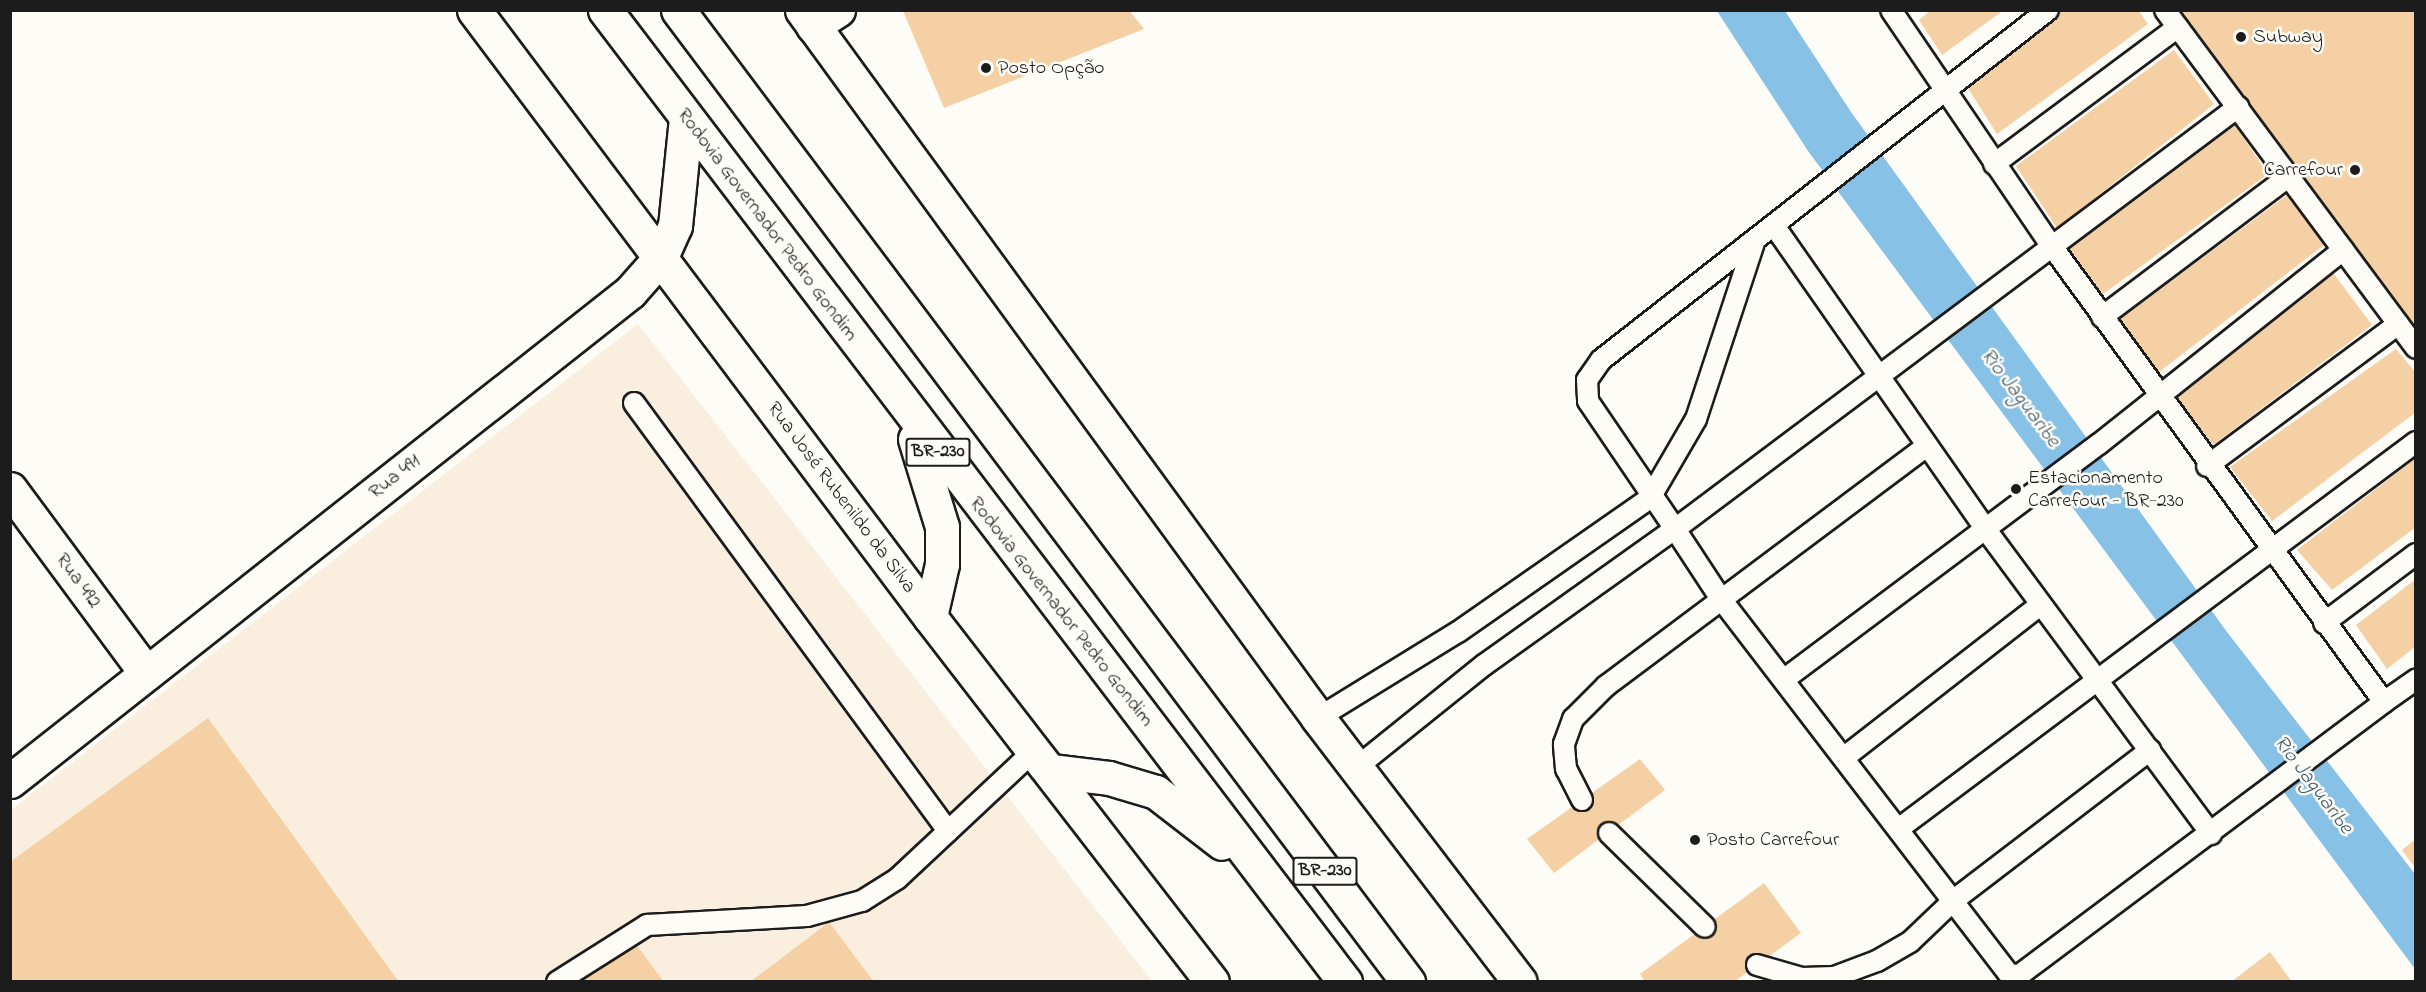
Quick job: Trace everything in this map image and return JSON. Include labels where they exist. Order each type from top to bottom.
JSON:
[{"type":"main road","name":"Rua José Rubenildo da Silva","points":[[474,10],[930,617],[1212,981]]},
{"type":"main road","name":"Rodovia Governador Pedro Gondim","points":[[605,10],[904,409],[1345,981]]},
{"type":"main road","name":"BR-230","points":[[678,10],[1408,981]]},
{"type":"main road","points":[[818,16],[1318,718],[1520,981]]},
{"type":"main road","name":"Rua 491","points":[[10,781],[630,291],[662,258],[682,194],[686,117]]},
{"type":"main road","points":[[904,409],[942,527],[942,564],[930,617]]},
{"type":"main road","name":"Rua 492","points":[[10,489],[146,673]]},
{"type":"main road","points":[[1043,760],[1156,792],[1275,889]]},
{"type":"lane","points":[[1891,10],[1944,92],[2050,245],[2207,466],[2384,702]]},
{"type":"lane","points":[[2048,10],[1879,147],[1601,360],[1587,380],[1588,401],[1650,498],[1675,530],[1721,599],[1846,756],[2008,973],[2018,976],[2415,680]]},
{"type":"lane","points":[[2165,10],[2415,348]]},
{"type":"lane","points":[[1994,164],[2178,27]]},
{"type":"lane","points":[[1357,767],[1484,665],[1675,530],[1876,375],[2238,107]]},
{"type":"lane","points":[[2102,317],[2289,176]]},
{"type":"lane","points":[[1775,227],[1984,527],[2211,834]]},
{"type":"lane","points":[[1318,718],[1458,632],[1650,498],[1696,419],[1754,243]]},
{"type":"lane","points":[[1786,678],[1984,527],[2099,444],[2157,394],[2343,250]]},
{"type":"lane","points":[[2207,466],[2398,324]]},
{"type":"lane","points":[[634,403],[948,831]]},
{"type":"lane","points":[[1900,827],[2415,442]]},
{"type":"lane","points":[[1581,800],[1566,769],[1564,744],[1573,719],[1639,658],[1927,446]]},
{"type":"lane","points":[[2324,622],[2415,554]]},
{"type":"lane","points":[[1846,756],[2041,604]]},
{"type":"lane","points":[[1756,965],[1802,978],[1834,977],[1910,942],[1954,900],[2150,750]]},
{"type":"lane","points":[[557,981],[647,925],[807,916],[862,901],[897,879],[948,831],[1043,760]]},
{"type":"lane","points":[[1609,832],[1705,927]]},
{"type":"shaded area","points":[[638,324],[1152,981],[11,982],[11,810]]},
{"type":"water","name":"Rio Jaguaribe","points":[[1717,11],[1785,11],[1851,112],[2227,632],[2415,874],[2415,969],[1808,151]]},
{"type":"building","name":"Posto Opção","points":[[1129,10],[1144,29],[944,108],[903,11]]},
{"type":"building","points":[[1931,10],[2004,10],[1942,55],[1919,20]]},
{"type":"building","points":[[2064,10],[2138,10],[2148,24],[1997,134],[1964,82]]},
{"type":"building","name":"Carrefour","points":[[2175,10],[2416,10],[2416,330]]},
{"type":"building","points":[[2174,50],[2214,104],[2057,228],[2016,166]]},
{"type":"building","points":[[2233,122],[2268,174],[2103,294],[2066,244]]},
{"type":"building","points":[[2287,195],[2324,245],[2159,372],[2120,319]]},
{"type":"building","points":[[2331,270],[2372,325],[2213,445],[2173,392]]},
{"type":"building","points":[[2396,349],[2416,373],[2416,412],[2272,521],[2230,467]]},
{"type":"building","points":[[2416,458],[2416,527],[2332,590],[2297,550]]},
{"type":"building","points":[[2416,579],[2416,646],[2387,669],[2356,625]]},
{"type":"building","points":[[208,718],[399,982],[10,982],[10,862]]},
{"type":"building","points":[[1640,759],[1665,790],[1554,873],[1527,839]]},
{"type":"building","points":[[2416,839],[2416,869],[2402,850]]},
{"type":"building","points":[[1764,883],[1801,933],[1734,982],[1645,982],[1640,974]]},
{"type":"building","points":[[829,922],[874,982],[750,982]]},
{"type":"building","points":[[632,939],[664,982],[577,982]]},
{"type":"building","points":[[2270,952],[2292,982],[2231,982]]},
{"type":"place","name":"Subway","points":[[2241,37]]},
{"type":"place","name":"Posto Opção","points":[[986,68]]},
{"type":"place","name":"Carrefour","points":[[2355,170]]},
{"type":"place","name":"Estacionamento Carrefour - BR-230","points":[[2016,489]]},
{"type":"place","name":"Posto Carrefour","points":[[1695,840]]}]
